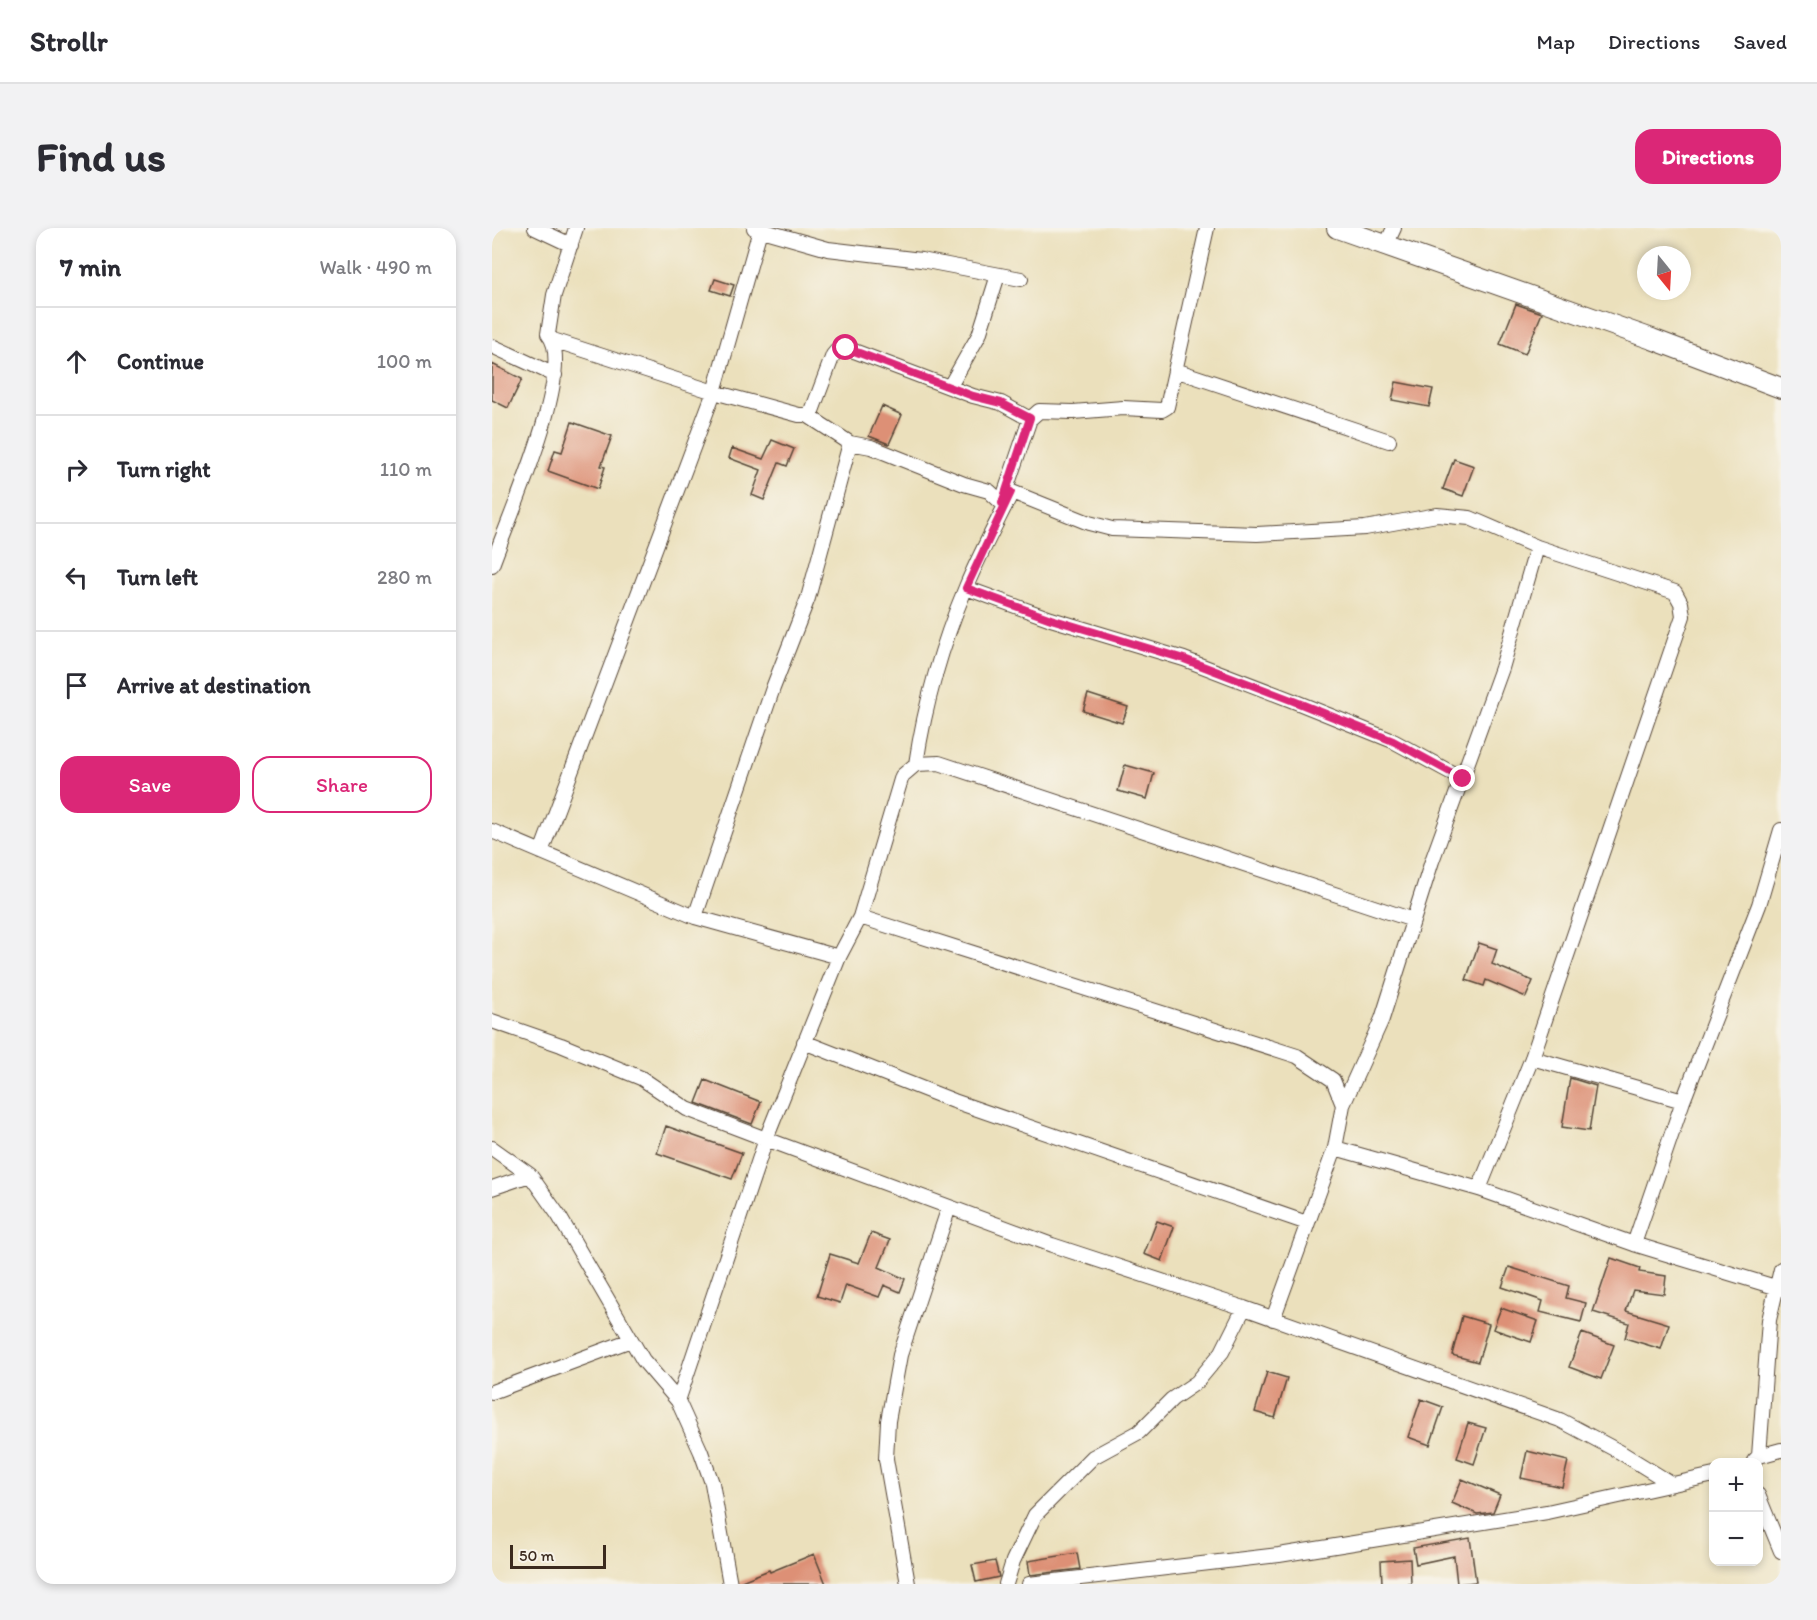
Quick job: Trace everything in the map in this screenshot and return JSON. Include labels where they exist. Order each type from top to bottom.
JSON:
[{"type":"main road","points":[[1337,228],[1390,237],[1781,388]]},
{"type":"street","points":[[536,228],[571,245]]},
{"type":"street","points":[[576,228],[549,317],[548,334],[553,340],[714,392],[799,415],[807,415],[850,443],[871,447],[963,484],[989,491],[1002,503]]},
{"type":"street","points":[[1002,503],[1030,418],[1039,411],[1164,409],[1167,407],[1207,228]]},
{"type":"street","points":[[541,852],[714,392],[757,229],[828,249],[921,260],[1021,279]]},
{"type":"street","points":[[950,386],[979,335],[998,275]]},
{"type":"street","points":[[492,565],[535,454],[555,375],[553,340]]},
{"type":"street","points":[[492,346],[555,375]]},
{"type":"street","points":[[807,415],[812,411],[833,355],[838,349],[846,348],[973,396],[1001,403],[1030,418]]},
{"type":"street","points":[[1175,370],[1389,441]]},
{"type":"street","points":[[695,917],[773,688],[808,598],[850,443]]},
{"type":"street","points":[[1002,503],[1011,492]]},
{"type":"street","points":[[1011,492],[1089,523],[1112,529],[1257,534],[1365,528],[1437,515],[1470,518],[1537,547],[1675,592],[1681,603],[1683,616],[1532,1058],[1479,1189]]},
{"type":"street","points":[[916,764],[922,726],[940,660],[966,588],[1011,492]]},
{"type":"street","points":[[1273,1319],[1335,1148],[1343,1105],[1382,1019],[1432,861],[1502,668],[1537,547]]},
{"type":"street","points":[[966,588],[1051,619],[1184,659],[1270,692],[1393,741],[1463,779]]},
{"type":"street","points":[[678,1401],[766,1140],[839,957],[860,917],[902,776],[916,764],[939,762],[1413,920]]},
{"type":"street","points":[[1634,1244],[1683,1101],[1759,905],[1781,830]]},
{"type":"street","points":[[492,831],[695,917],[839,957]]},
{"type":"street","points":[[860,917],[1297,1056],[1333,1080],[1343,1105]]},
{"type":"street","points":[[492,1021],[561,1045],[641,1078],[687,1109],[766,1140],[1052,1245],[1244,1308],[1560,1420],[1620,1452],[1672,1484]]},
{"type":"street","points":[[804,1042],[954,1101],[1307,1223]]},
{"type":"street","points":[[1532,1058],[1683,1101]]},
{"type":"street","points":[[492,1148],[531,1175],[565,1225],[643,1360],[678,1401],[712,1483],[729,1584]]},
{"type":"street","points":[[1335,1148],[1479,1189],[1634,1244],[1775,1287]]},
{"type":"street","points":[[492,1188],[531,1175]]},
{"type":"street","points":[[908,1584],[886,1459],[888,1421],[900,1355],[949,1207]]},
{"type":"street","points":[[1756,1458],[1775,1321],[1775,1287],[1781,1269]]},
{"type":"street","points":[[1006,1584],[1013,1561],[1035,1515],[1093,1457],[1139,1432],[1172,1399],[1197,1382],[1222,1352],[1244,1308]]},
{"type":"street","points":[[492,1392],[632,1340]]},
{"type":"street","points":[[1759,1458],[1781,1450]]},
{"type":"street","points":[[1029,1584],[1279,1555],[1546,1512],[1709,1476]]},
{"type":"street","points":[[1763,1507],[1781,1551]]},
{"type":"building","points":[[715,279],[734,285],[730,296],[711,290]]},
{"type":"building","points":[[1516,304],[1542,313],[1525,354],[1500,344]]},
{"type":"building","points":[[492,364],[522,379],[508,408],[492,400]]},
{"type":"building","points":[[1396,382],[1433,389],[1429,407],[1392,400]]},
{"type":"building","points":[[882,406],[902,415],[889,444],[869,436]]},
{"type":"building","points":[[572,422],[612,436],[601,466],[605,467],[598,489],[548,471],[555,450],[562,452]]},
{"type":"building","points":[[772,440],[794,449],[787,466],[779,463],[764,500],[752,495],[761,470],[729,458],[732,448],[763,459]]},
{"type":"building","points":[[1454,459],[1474,466],[1463,496],[1443,489]]},
{"type":"building","points":[[1088,694],[1128,707],[1122,723],[1083,711]]},
{"type":"building","points":[[1125,765],[1154,773],[1147,799],[1118,791]]},
{"type":"building","points":[[1479,943],[1497,949],[1492,964],[1533,981],[1526,997],[1486,980],[1484,986],[1466,980]]},
{"type":"building","points":[[1570,1078],[1596,1086],[1589,1131],[1562,1127]]},
{"type":"building","points":[[705,1080],[761,1102],[752,1124],[696,1103]]},
{"type":"building","points":[[666,1126],[742,1153],[732,1179],[657,1153]]},
{"type":"building","points":[[1157,1221],[1174,1227],[1162,1261],[1144,1254]]},
{"type":"building","points":[[871,1233],[890,1240],[879,1267],[905,1279],[900,1292],[884,1285],[879,1297],[846,1285],[840,1303],[817,1296],[830,1254],[859,1263]]},
{"type":"building","points":[[1611,1258],[1640,1268],[1639,1272],[1666,1276],[1664,1294],[1633,1290],[1626,1311],[1669,1324],[1661,1349],[1625,1338],[1629,1323],[1593,1312]]},
{"type":"building","points":[[1509,1267],[1569,1286],[1566,1298],[1586,1303],[1581,1322],[1540,1312],[1543,1301],[1502,1287]]},
{"type":"building","points":[[1501,1308],[1538,1321],[1531,1342],[1493,1329]]},
{"type":"building","points":[[1462,1316],[1489,1324],[1478,1362],[1452,1355]]},
{"type":"building","points":[[1582,1333],[1614,1345],[1601,1379],[1569,1367]]},
{"type":"building","points":[[1267,1372],[1287,1378],[1275,1418],[1255,1412]]},
{"type":"building","points":[[1421,1399],[1443,1407],[1430,1445],[1408,1437]]},
{"type":"building","points":[[1468,1423],[1486,1428],[1474,1464],[1457,1458]]},
{"type":"building","points":[[1527,1451],[1568,1461],[1562,1487],[1521,1478]]},
{"type":"building","points":[[1462,1479],[1500,1495],[1493,1512],[1477,1514],[1452,1503]]},
{"type":"building","points":[[1470,1538],[1476,1582],[1457,1584],[1454,1556],[1416,1564],[1413,1548]]},
{"type":"building","points":[[1077,1553],[1080,1569],[1030,1575],[1028,1561]]},
{"type":"building","points":[[814,1554],[826,1584],[739,1584],[739,1582],[769,1570],[770,1572]]},
{"type":"building","points":[[1410,1559],[1411,1584],[1382,1584],[1381,1561]]},
{"type":"building","points":[[995,1561],[999,1577],[976,1582],[972,1565]]},
{"type":"route","points":[[846,348],[973,396],[1001,403],[1030,418],[1002,503],[1011,492],[966,588],[1051,619],[1184,659],[1291,700],[1393,741],[1463,779]]}]
